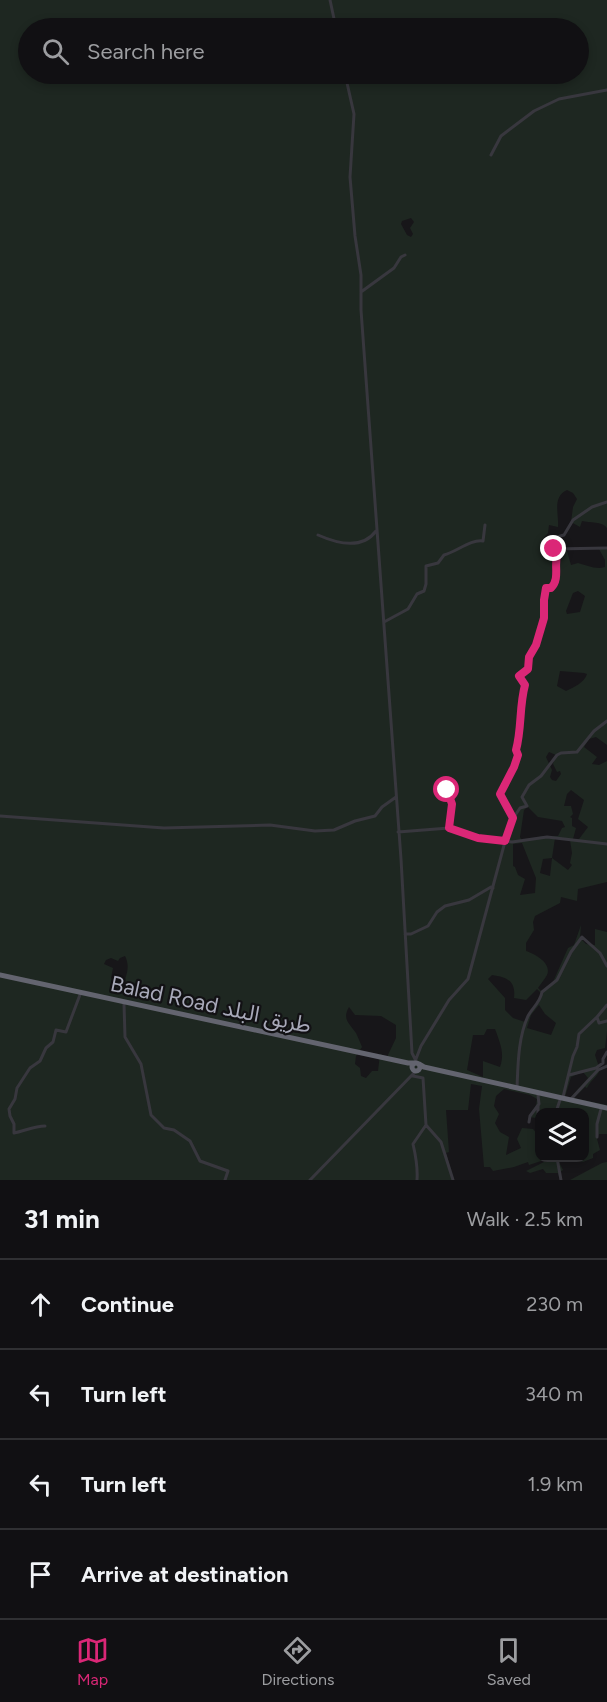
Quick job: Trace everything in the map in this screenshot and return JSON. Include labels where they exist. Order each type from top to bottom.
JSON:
[{"type":"highway","name":"Balad Road طريق البلد","points":[[0,976],[408,1063],[416,1068],[517,1088],[605,1109]]},
{"type":"highway","name":"Balad Road طريق البلد","points":[[81,993],[605,1109]]},
{"type":"street","points":[[330,0],[334,18]]},
{"type":"street","points":[[347,84],[354,114],[350,177],[361,275],[361,310],[412,1053],[416,1068],[423,1078],[426,1125],[441,1142],[453,1180]]},
{"type":"street","points":[[490,155],[501,136],[524,121],[534,111],[559,99],[607,90]]},
{"type":"street","points":[[361,292],[394,268],[400,257],[405,255]]},
{"type":"street","points":[[513,818],[503,802],[501,792],[518,755],[516,750],[525,685],[519,676],[528,669],[529,657],[536,645],[544,618],[546,588],[551,588],[555,584],[558,567],[557,556],[552,549],[557,537],[564,536],[573,520],[592,507],[607,502]]},
{"type":"street","points":[[384,622],[408,609],[417,594],[424,591],[426,566],[438,563],[444,555],[451,554],[475,541],[483,541],[485,525]]},
{"type":"street","points":[[318,535],[331,541],[348,544],[368,539],[377,529]]},
{"type":"street","points":[[554,549],[607,548]]},
{"type":"street","points":[[310,1180],[416,1068],[421,1046],[449,1000],[468,979],[505,841],[513,818],[520,808],[527,806],[522,797],[557,755],[577,752],[594,731],[607,721]]},
{"type":"street","points":[[445,784],[452,804],[449,828]]},
{"type":"street","points":[[0,816],[164,828],[270,825],[315,831],[334,830],[375,816],[382,807],[396,797]]},
{"type":"street","points":[[398,832],[422,832],[449,828],[478,838],[505,841],[520,842],[547,837],[607,844]]},
{"type":"street","points":[[405,934],[411,934],[428,926],[437,912],[445,906],[469,900],[482,891],[493,888]]},
{"type":"street","points":[[517,1088],[519,1052],[528,1014],[541,1000],[542,992],[557,980],[571,952],[582,937],[600,953],[607,966]]},
{"type":"street","points":[[45,1126],[14,1133],[14,1124],[9,1109],[15,1099],[19,1082],[30,1068],[40,1062],[46,1048],[55,1040],[56,1030],[66,1032],[81,993]]},
{"type":"street","points":[[124,1004],[125,1037],[141,1064],[151,1115],[164,1128],[174,1130],[190,1141],[201,1161],[228,1171],[225,1180]]},
{"type":"street","points":[[558,1108],[569,1076],[579,1034],[607,1005]]},
{"type":"street","points":[[597,1017],[599,1023],[607,1021]]},
{"type":"street","points":[[569,1076],[596,1068],[603,1063],[607,1052]]},
{"type":"street","points":[[571,1100],[598,1070],[607,1066]]},
{"type":"street","points":[[538,1095],[539,1108]]},
{"type":"street","points":[[529,1122],[530,1116],[539,1104]]},
{"type":"street","points":[[597,1137],[598,1114],[605,1109]]},
{"type":"street","points":[[417,1180],[419,1167],[415,1159],[413,1144],[426,1125]]},
{"type":"street","points":[[558,1162],[561,1180]]},
{"type":"shaded area","points":[[0,0],[607,0],[607,528],[599,523],[582,521],[580,527],[571,522],[573,507],[577,499],[567,490],[562,493],[558,501],[558,527],[549,525],[548,533],[542,540],[544,554],[556,550],[567,551],[571,565],[578,563],[595,568],[605,567],[605,560],[599,549],[607,547],[607,745],[596,737],[589,739],[584,747],[597,757],[592,764],[599,765],[607,761],[607,882],[578,889],[577,901],[561,897],[560,903],[535,916],[534,930],[526,943],[526,951],[538,957],[547,967],[547,975],[538,988],[542,992],[553,982],[568,948],[574,945],[581,925],[580,938],[586,944],[595,945],[595,929],[607,932],[605,1048],[597,1050],[595,1055],[599,1072],[587,1088],[585,1087],[574,1098],[607,1105],[607,1134],[599,1134],[597,1139],[600,1150],[589,1160],[589,1108],[535,1108],[535,1118],[529,1117],[537,1099],[504,1089],[496,1096],[494,1106],[499,1114],[495,1123],[500,1132],[509,1137],[506,1155],[521,1148],[517,1139],[522,1128],[533,1129],[535,1131],[535,1162],[538,1162],[529,1165],[528,1162],[493,1171],[490,1167],[484,1167],[479,1109],[482,1086],[471,1084],[468,1110],[446,1110],[449,1152],[446,1153],[454,1180],[0,1180]],"holes":[[[411,218],[414,222],[410,228],[413,234],[411,237],[407,235],[401,224],[402,221]],[[578,591],[585,596],[580,612],[567,614],[573,593]],[[560,671],[587,674],[581,682],[566,691],[557,686]],[[549,752],[556,755],[553,764],[557,772],[560,771],[561,774],[556,781],[550,777],[552,770],[546,757]],[[571,790],[584,800],[578,819],[588,827],[579,839],[573,839],[576,828],[572,826],[571,806],[564,806],[567,794]],[[528,807],[538,817],[562,821],[565,827],[558,836],[543,836],[522,841],[520,837],[524,810]],[[555,838],[570,840],[572,853],[570,863],[572,865],[568,870],[552,858]],[[522,843],[536,878],[535,893],[520,895],[525,879],[518,875],[513,866],[513,844]],[[552,858],[550,876],[540,873],[543,859]],[[125,956],[128,966],[124,983],[118,983],[111,978],[113,968],[104,964],[111,958],[118,961]],[[492,975],[509,981],[514,988],[514,998],[526,1000],[537,989],[541,993],[525,1022],[513,1018],[505,1010],[505,998],[488,979]],[[539,1005],[545,1014],[556,1023],[551,1035],[527,1028],[531,1015]],[[349,1007],[355,1015],[381,1016],[396,1025],[396,1038],[387,1057],[380,1054],[378,1071],[372,1071],[366,1078],[361,1076],[360,1068],[355,1064],[356,1056],[362,1047],[346,1018]],[[487,1029],[495,1029],[502,1053],[500,1067],[483,1061],[483,1077],[467,1070],[473,1035],[484,1035]],[[583,1072],[588,1078],[569,1099],[565,1097],[571,1077]]]},
{"type":"shaded area","points":[[544,1162],[559,1162],[563,1170],[559,1173],[560,1180],[558,1173],[546,1173],[543,1169],[530,1173],[526,1171]]},
{"type":"shaded area","points":[[607,1162],[607,1180],[570,1180],[602,1163]]},
{"type":"route","points":[[447,790],[452,804],[449,828],[478,838],[505,841],[513,818],[500,794],[518,755],[516,750],[525,685],[519,676],[528,669],[529,657],[536,645],[542,626],[546,588],[551,588],[555,584],[558,567],[554,549]]}]
